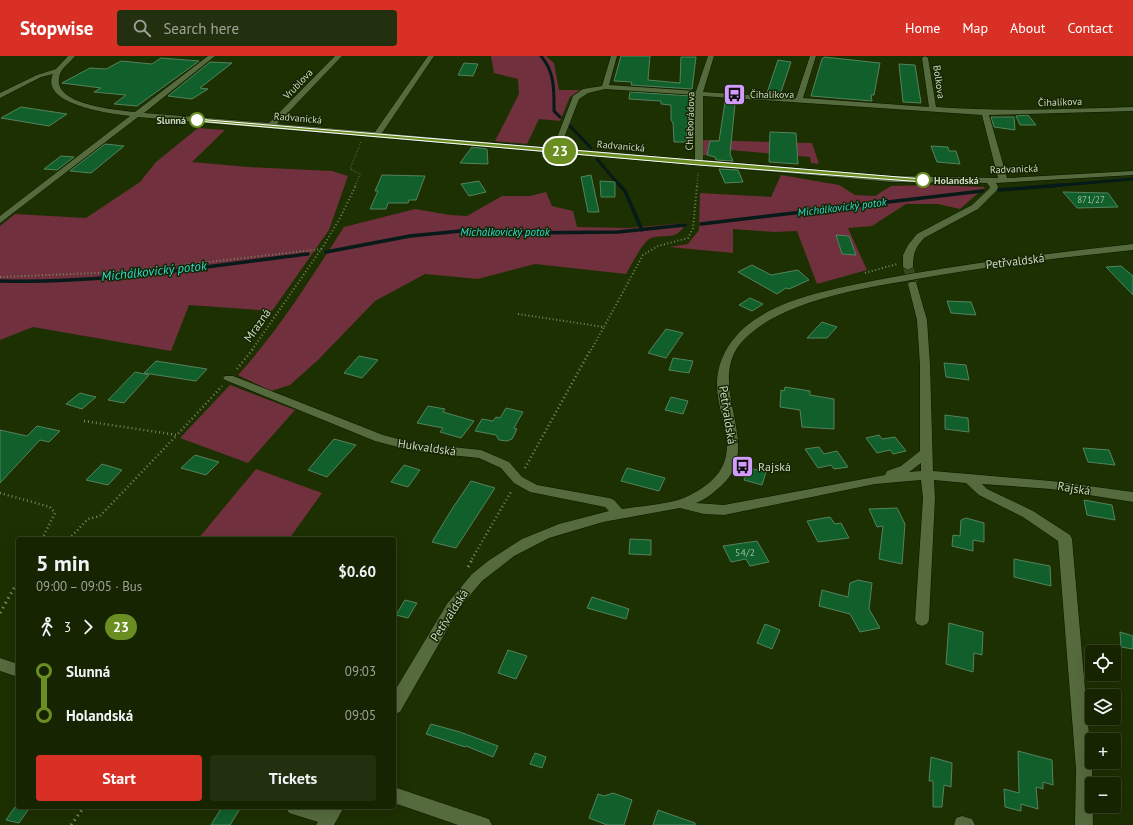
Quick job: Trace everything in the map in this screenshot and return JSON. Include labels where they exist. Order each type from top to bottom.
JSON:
[{"type":"street","points":[[0,96],[39,76],[56,71],[72,56]]},
{"type":"street","points":[[0,220],[138,115],[212,56]]},
{"type":"street","name":"Vrublova","points":[[271,126],[339,56]]},
{"type":"street","points":[[377,136],[431,56]]},
{"type":"street","points":[[605,87],[614,56]]},
{"type":"street","name":"Chleborádova","points":[[699,163],[699,94],[711,56]]},
{"type":"street","points":[[799,101],[808,68],[814,56]]},
{"type":"street","name":"Bolkova","points":[[925,58],[932,109]]},
{"type":"street","name":"Radvanická","points":[[56,71],[56,86],[64,95],[74,102],[104,111],[138,115],[892,179],[990,181],[1133,173]]},
{"type":"street","name":"Čihalíkova","points":[[555,151],[576,98],[586,91],[605,87],[985,113],[1133,110]]},
{"type":"street","points":[[985,113],[1003,180]]},
{"type":"street","points":[[908,266],[907,261],[909,251],[914,242],[922,234],[976,207],[994,187],[990,181]]},
{"type":"street","name":"Petřvaldská","points":[[396,703],[461,595],[491,565],[539,536],[578,523],[619,514],[652,510],[682,504],[708,490],[725,476],[734,456],[723,394],[722,376],[731,350],[754,325],[772,314],[791,306],[830,294],[902,278],[982,265],[1133,247]]},
{"type":"street","points":[[913,284],[922,320],[925,365],[927,475],[929,498],[922,620]]},
{"type":"street","name":"Hukvaldská","points":[[229,378],[379,438],[413,447],[481,454],[505,465],[518,480],[534,489],[609,504],[619,514]]},
{"type":"street","points":[[875,480],[905,469],[927,452]]},
{"type":"street","name":"Rajská","points":[[682,504],[704,509],[724,510],[875,480],[927,475],[1051,485],[1133,497]]},
{"type":"street","points":[[969,478],[983,492],[1028,514],[1065,539],[1084,769],[1084,825]]},
{"type":"street","points":[[0,664],[16,670]]},
{"type":"street","points":[[396,796],[483,825]]},
{"type":"street","points":[[303,809],[330,816]]},
{"type":"path","name":"Mrazná","points":[[71,537],[88,519],[100,516],[252,352],[322,249],[351,197],[360,174],[350,169],[364,134]]},
{"type":"path","points":[[466,570],[604,327],[643,255],[658,246],[688,238],[693,228],[699,163]]},
{"type":"path","points":[[0,276],[38,277],[129,271],[322,249]]},
{"type":"path","points":[[518,314],[604,327]]},
{"type":"path","points":[[84,421],[177,434]]},
{"type":"path","points":[[0,493],[50,507],[55,513],[43,537]]},
{"type":"path","points":[[0,613],[16,585]]},
{"type":"path","points":[[71,825],[83,809]]},
{"type":"shaded area","points":[[491,56],[546,56],[554,63],[559,90],[580,90],[570,97],[560,121],[539,119],[527,144],[495,141],[519,94],[518,79],[494,73]]},
{"type":"shaded area","points":[[198,128],[225,130],[192,162],[248,167],[332,171],[348,176],[329,230],[272,311],[189,305],[171,351],[33,327],[0,340],[0,226],[15,214],[86,218],[140,182],[156,162]]},
{"type":"shaded area","points":[[702,140],[812,143],[819,164],[811,163],[810,157],[708,148],[707,155],[701,155]]},
{"type":"shaded area","points":[[781,175],[839,185],[855,195],[875,196],[891,186],[931,185],[985,187],[960,209],[938,204],[906,204],[872,226],[848,228],[867,270],[817,284],[797,231],[774,232],[733,229],[733,253],[669,247],[688,244],[699,230],[700,193],[771,197]]},
{"type":"shaded area","points":[[546,192],[552,206],[573,211],[577,227],[629,228],[686,223],[679,233],[675,235],[651,238],[648,240],[626,274],[535,264],[478,279],[425,274],[375,301],[318,360],[290,385],[271,391],[238,375],[281,322],[344,227],[415,209],[450,215],[467,216],[502,196],[530,196]]},
{"type":"shaded area","points":[[230,385],[295,410],[248,463],[180,438]]},
{"type":"shaded area","points":[[256,469],[322,493],[290,537],[200,537]]},
{"type":"building","points":[[621,56],[650,56],[648,80],[680,83],[681,57],[696,57],[692,89],[631,85],[632,82],[614,81]]},
{"type":"building","points":[[824,57],[880,63],[874,95],[871,95],[872,101],[811,96],[822,59]]},
{"type":"building","points":[[161,58],[199,61],[137,106],[114,104],[126,95],[94,92],[101,88],[62,83],[90,68],[106,69],[121,61],[152,64]]},
{"type":"building","points":[[778,60],[791,62],[780,95],[767,93]]},
{"type":"building","points":[[210,62],[232,63],[200,88],[208,89],[192,99],[168,96]]},
{"type":"building","points":[[464,63],[478,64],[473,76],[458,75]]},
{"type":"building","points":[[899,64],[915,65],[921,103],[903,102]]},
{"type":"building","points":[[630,92],[691,96],[686,142],[674,142],[673,123],[671,120],[671,105],[661,104],[661,101],[629,99]]},
{"type":"building","points":[[725,102],[735,104],[730,154],[733,161],[716,160],[715,157],[707,155],[710,141],[719,141]]},
{"type":"building","points":[[21,107],[67,114],[49,126],[1,118]]},
{"type":"building","points":[[1028,115],[1036,125],[1020,125],[1016,116]]},
{"type":"building","points":[[991,117],[1014,117],[1015,130],[994,127]]},
{"type":"building","points":[[770,132],[796,133],[798,164],[769,162]]},
{"type":"building","points":[[105,144],[124,146],[91,173],[70,171]]},
{"type":"building","points":[[931,146],[948,147],[949,151],[956,151],[960,164],[937,162]]},
{"type":"building","points":[[472,147],[487,149],[488,164],[460,163]]},
{"type":"building","points":[[61,156],[74,157],[57,170],[44,169]]},
{"type":"building","points":[[719,169],[738,170],[743,182],[725,183]]},
{"type":"building","points":[[382,175],[425,176],[416,200],[409,200],[408,203],[388,203],[386,209],[370,209],[378,191],[375,191]]},
{"type":"building","points":[[591,175],[599,212],[588,212],[581,177]]},
{"type":"building","points":[[479,181],[486,192],[469,196],[461,184]]},
{"type":"building","points":[[600,181],[615,182],[615,197],[601,197]]},
{"type":"building","points":[[1063,192],[1108,193],[1118,207],[1077,208]]},
{"type":"building","points":[[836,235],[849,236],[856,255],[842,254]]},
{"type":"building","points":[[752,265],[771,275],[798,270],[809,280],[789,289],[786,288],[777,294],[738,272]]},
{"type":"building","points":[[1121,266],[1133,276],[1133,295],[1106,267]]},
{"type":"building","points":[[750,298],[763,304],[752,311],[739,305]]},
{"type":"building","points":[[947,301],[971,302],[976,315],[951,313]]},
{"type":"building","points":[[822,322],[837,327],[827,338],[807,338]]},
{"type":"building","points":[[666,329],[683,333],[666,358],[648,353]]},
{"type":"building","points":[[359,356],[378,360],[362,378],[344,373]]},
{"type":"building","points":[[673,358],[693,361],[689,373],[669,370]]},
{"type":"building","points":[[156,361],[207,369],[196,381],[144,373]]},
{"type":"building","points":[[944,363],[966,365],[969,380],[946,377]]},
{"type":"building","points":[[135,372],[149,375],[124,403],[108,400]]},
{"type":"building","points":[[785,387],[810,391],[810,395],[834,399],[834,429],[802,427],[800,410],[780,407],[781,390],[784,391]]},
{"type":"building","points":[[80,393],[96,397],[82,409],[66,404]]},
{"type":"building","points":[[671,397],[688,401],[683,414],[665,410]]},
{"type":"building","points":[[428,406],[445,409],[443,412],[474,421],[461,438],[440,432],[443,428],[417,423]]},
{"type":"building","points":[[506,408],[523,412],[514,428],[517,429],[512,439],[507,441],[499,440],[496,435],[475,431],[482,419],[493,421],[496,417],[500,418]]},
{"type":"building","points":[[945,415],[968,418],[969,432],[945,429]]},
{"type":"building","points":[[37,426],[60,431],[49,442],[40,440],[0,483],[0,430],[27,436]]},
{"type":"building","points":[[879,435],[882,439],[895,437],[906,451],[893,454],[890,450],[877,453],[866,438]]},
{"type":"building","points":[[334,439],[356,445],[327,477],[308,470]]},
{"type":"building","points":[[819,447],[824,454],[837,451],[848,467],[834,469],[831,465],[818,468],[805,449]]},
{"type":"building","points":[[1083,448],[1109,450],[1115,465],[1088,462]]},
{"type":"building","points":[[195,455],[219,462],[206,475],[181,468]]},
{"type":"building","points":[[102,464],[122,470],[108,485],[86,480]]},
{"type":"building","points":[[404,465],[420,470],[408,487],[391,482]]},
{"type":"building","points":[[627,468],[665,478],[659,491],[621,481]]},
{"type":"building","points":[[749,468],[766,472],[762,485],[744,480]]},
{"type":"building","points":[[471,481],[495,488],[456,548],[432,542],[452,509]]},
{"type":"building","points":[[1084,500],[1112,505],[1115,520],[1087,515]]},
{"type":"building","points":[[897,508],[905,524],[902,564],[879,559],[883,526],[877,527],[869,509]]},
{"type":"building","points":[[830,517],[835,524],[841,523],[849,538],[818,542],[807,521]]},
{"type":"building","points":[[966,518],[984,523],[984,542],[973,540],[973,551],[952,546],[953,535],[960,536],[961,520]]},
{"type":"building","points":[[630,539],[651,540],[651,555],[629,554]]},
{"type":"building","points":[[757,541],[769,562],[750,566],[746,559],[731,562],[723,546]]},
{"type":"building","points":[[1014,559],[1050,566],[1051,586],[1014,577]]},
{"type":"building","points":[[858,580],[872,583],[869,609],[880,628],[860,632],[850,614],[819,606],[822,590],[848,597],[850,583]]},
{"type":"building","points":[[592,597],[629,609],[626,619],[587,608]]},
{"type":"building","points":[[405,600],[417,603],[408,618],[396,615]]},
{"type":"building","points":[[949,623],[983,632],[982,655],[974,653],[973,672],[946,664]]},
{"type":"building","points":[[765,624],[780,630],[772,649],[757,643]]},
{"type":"building","points":[[1120,632],[1133,636],[1133,649],[1121,647]]},
{"type":"building","points":[[508,650],[527,656],[516,679],[498,673]]},
{"type":"building","points":[[431,724],[460,732],[498,746],[493,757],[466,746],[465,747],[426,734]]},
{"type":"building","points":[[1018,751],[1052,760],[1053,785],[1043,782],[1043,789],[1036,787],[1038,809],[1021,804],[1021,811],[1005,807],[1004,789],[1019,793]]},
{"type":"building","points":[[535,753],[546,757],[542,768],[530,764]]},
{"type":"building","points":[[931,757],[952,763],[951,787],[944,785],[942,807],[933,807],[933,781],[929,781]]},
{"type":"building","points":[[613,793],[632,800],[624,825],[607,825],[589,818],[598,794],[604,796]]},
{"type":"building","points":[[15,807],[16,809],[29,809],[19,823],[6,820]]},
{"type":"building","points":[[221,809],[240,809],[230,825],[211,825]]},
{"type":"building","points":[[658,810],[695,823],[695,825],[653,825]]},
{"type":"waterway","points":[[541,56],[546,62],[553,82],[554,111],[560,117]]},
{"type":"waterway","points":[[570,126],[591,148]]},
{"type":"waterway","points":[[597,159],[620,186]]},
{"type":"waterway","name":"Michálkovický potok","points":[[1060,185],[1133,179]]},
{"type":"waterway","points":[[620,185],[625,191],[642,230]]},
{"type":"waterway","name":"Michálkovický potok","points":[[999,190],[1060,185]]},
{"type":"waterway","name":"Michálkovický potok","points":[[1050,186],[1060,185]]},
{"type":"waterway","name":"Michálkovický potok","points":[[701,224],[982,191]]},
{"type":"waterway","name":"Michálkovický potok","points":[[642,230],[685,225]]},
{"type":"waterway","name":"Michálkovický potok","points":[[326,252],[410,236],[471,230],[521,233],[618,232],[642,230]]},
{"type":"waterway","name":"Michálkovický potok","points":[[0,281],[77,280],[116,277],[193,269],[308,254]]},
{"type":"tunnel","points":[[908,267],[913,284]]},
{"type":"bus line","name":"23","points":[[197,120],[892,179],[923,180]]},
{"type":"place","name":"Čihalíkova","points":[[734,94]]},
{"type":"place","name":"Slunná","points":[[197,120]]},
{"type":"place","name":"Holandská","points":[[923,180]]},
{"type":"place","name":"Rajská","points":[[743,466]]}]
